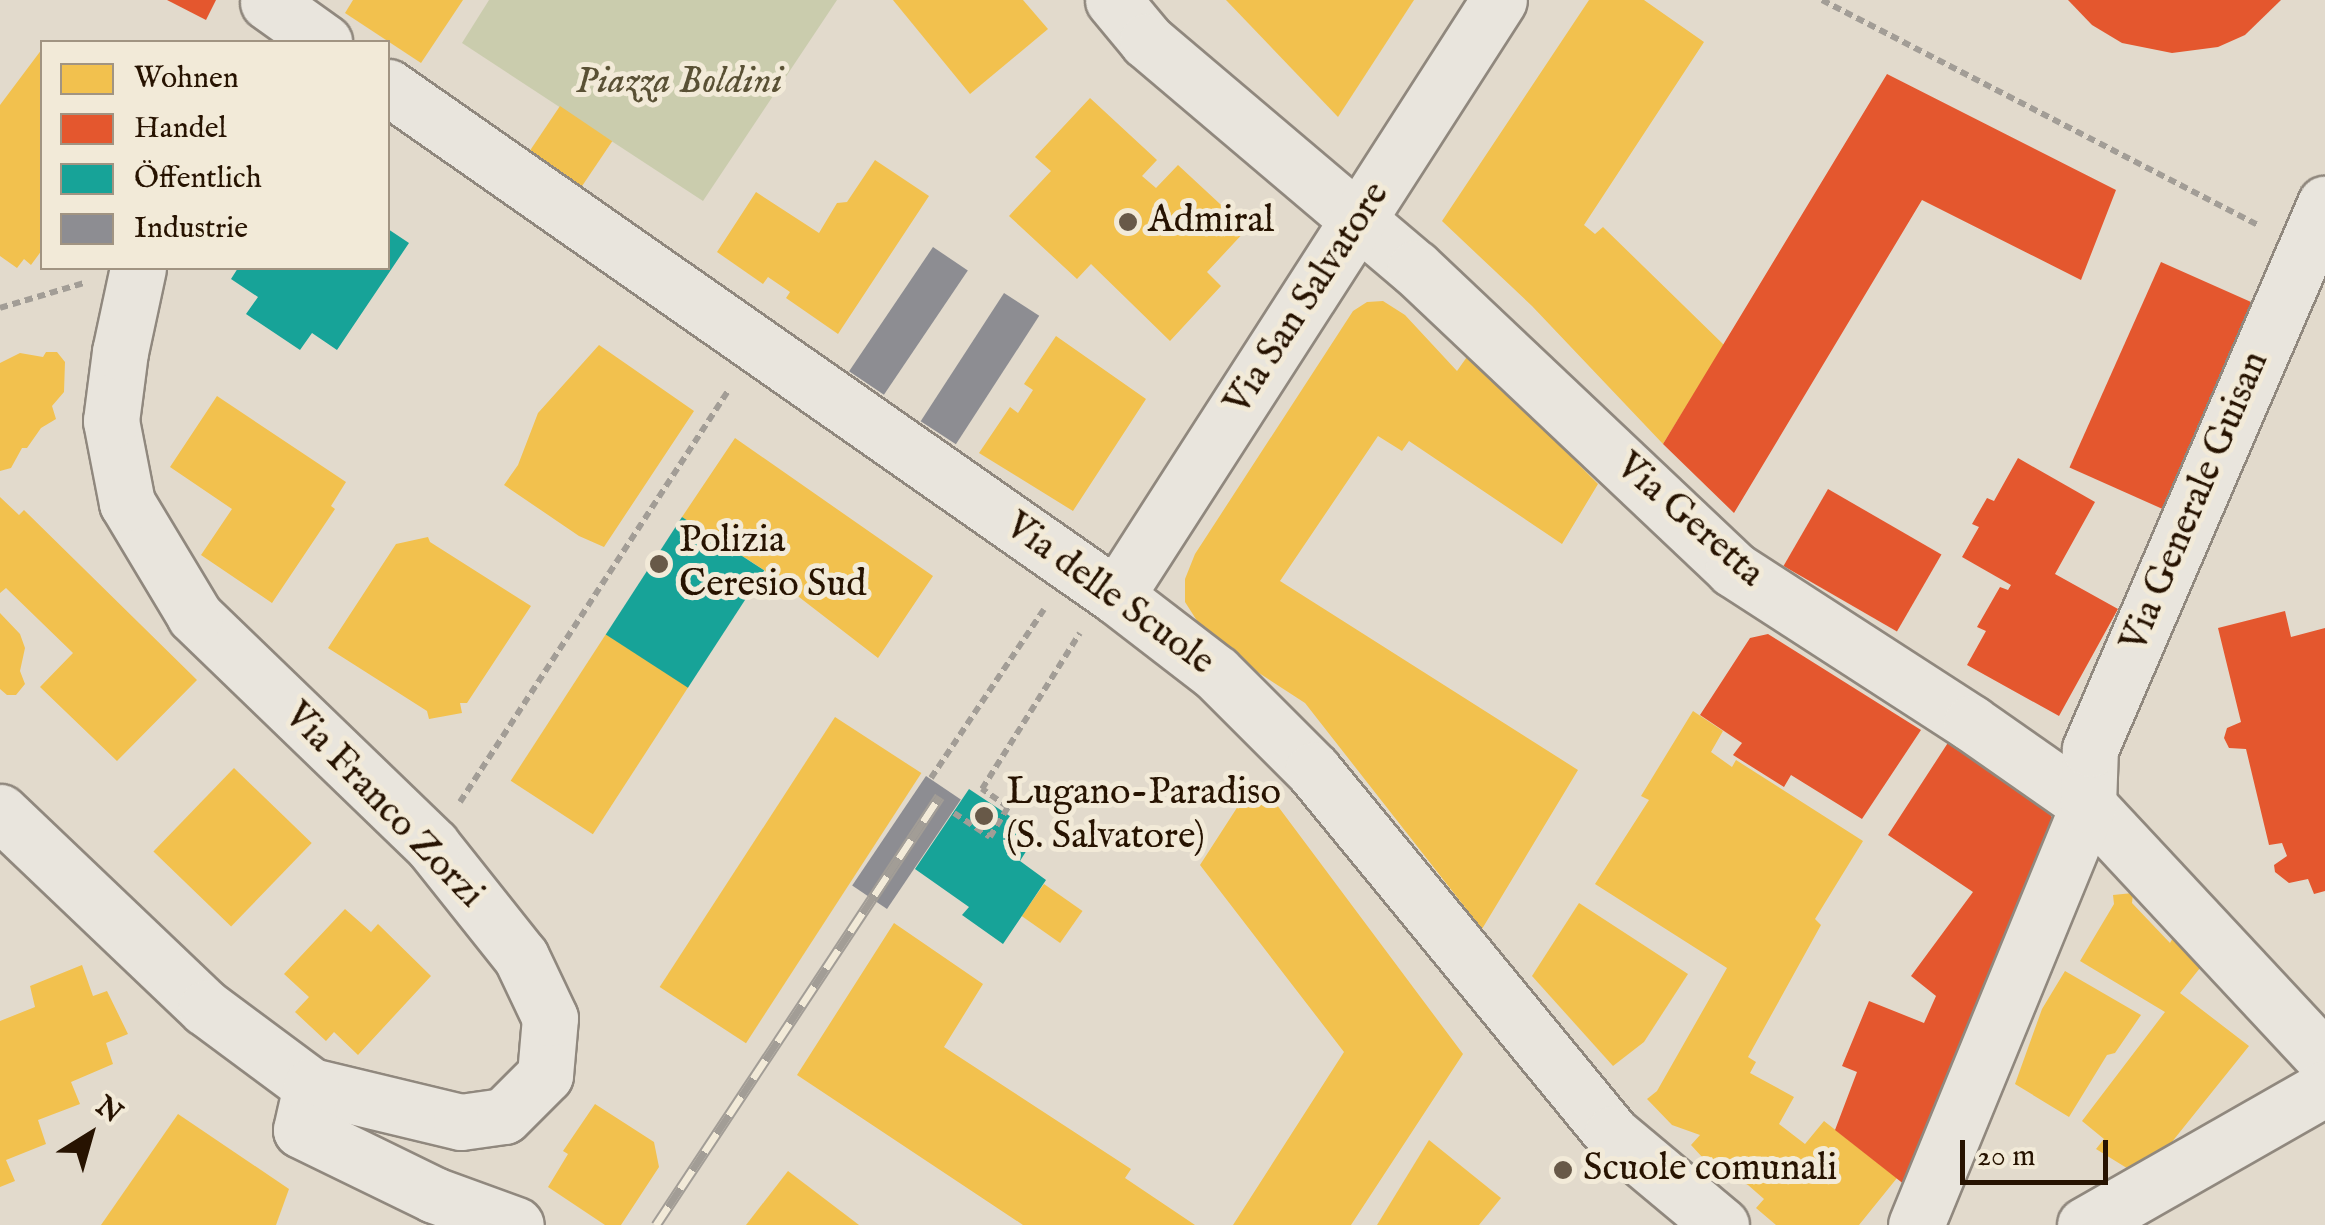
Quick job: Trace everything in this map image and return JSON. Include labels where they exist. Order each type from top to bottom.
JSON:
[{"type":"street","name":"Via Geretta","points":[[1112,0],[1148,41],[1358,224],[1415,268],[1733,569],[2088,805],[2325,1059]]},
{"type":"street","name":"Via San Salvatore","points":[[1116,596],[1499,0]]},
{"type":"street","points":[[262,15],[319,40]]},
{"type":"street","name":"Via delle Scuole","points":[[390,88],[1116,596],[1251,703],[1313,770],[1612,1134],[1721,1225]]},
{"type":"street","name":"Via Generale Guisan","points":[[2088,805],[2090,749],[2315,227]]},
{"type":"street","name":"Via Franco Zorzi","points":[[0,812],[206,1008],[310,1086],[461,1122],[504,1116],[545,1075],[550,1018],[521,957],[432,846],[194,616],[127,503],[111,421],[120,352],[138,270]]},
{"type":"street","points":[[1916,1225],[2088,805]]},
{"type":"street","points":[[310,1086],[301,1130],[434,1195],[516,1225]]},
{"type":"street","points":[[2085,1225],[2325,1088]]},
{"type":"path","points":[[1822,0],[2315,227]]},
{"type":"path","points":[[0,308],[131,270]]},
{"type":"path","points":[[432,846],[757,346]]},
{"type":"path","points":[[954,814],[990,837],[1008,807],[982,789],[1078,636],[1116,596]]},
{"type":"path","points":[[931,778],[1042,611],[1052,604]]},
{"type":"green space","name":"Piazza Boldini","points":[[489,0],[837,0],[703,201],[462,43]]},
{"type":"building: Wohnen","points":[[353,0],[463,0],[421,63],[345,13]]},
{"type":"building: Wohnen","points":[[893,0],[1023,0],[1048,29],[970,94]]},
{"type":"building: Wohnen","points":[[1226,0],[1414,0],[1338,117]]},
{"type":"building: Wohnen","points":[[1589,0],[1644,0],[1704,42],[1584,225],[1595,234],[1603,227],[1724,345],[1663,444],[1532,306],[1442,221]]},
{"type":"building: Wohnen","points":[[40,52],[40,253],[31,265],[24,259],[17,268],[0,256],[0,105]]},
{"type":"building: Wohnen","name":"Admiral","points":[[1090,98],[1157,160],[1142,176],[1156,188],[1178,165],[1247,229],[1207,272],[1221,286],[1170,341],[1091,264],[1077,279],[1009,216],[1051,171],[1035,157]]},
{"type":"building: Wohnen","points":[[560,106],[612,141],[578,193],[525,157]]},
{"type":"building: Wohnen","points":[[875,160],[929,196],[838,334],[786,298],[790,292],[768,277],[763,284],[717,252],[756,192],[819,233],[837,203],[847,202]]},
{"type":"building: Wohnen","points":[[1383,301],[1405,315],[1457,371],[1469,354],[1598,484],[1562,544],[1409,441],[1402,451],[1378,436],[1280,581],[1578,770],[1482,929],[1305,703],[1210,641],[1185,602],[1185,579],[1195,554],[1353,311],[1367,302]]},
{"type":"building: Wohnen","points":[[1056,336],[1146,399],[1073,511],[979,453],[1010,407],[1018,413],[1033,390],[1024,384]]},
{"type":"building: Wohnen","points":[[599,345],[694,411],[604,547],[579,536],[504,485],[518,465],[538,413]]},
{"type":"building: Wohnen","points":[[46,352],[57,352],[65,362],[64,392],[52,406],[56,419],[41,428],[27,448],[22,448],[11,468],[0,471],[0,363],[20,353],[43,357]]},
{"type":"building: Wohnen","points":[[217,396],[346,482],[331,506],[335,509],[272,603],[201,555],[232,509],[170,467]]},
{"type":"building: Wohnen","points":[[735,438],[933,576],[878,658],[764,570],[682,517]]},
{"type":"building: Wohnen","points":[[0,497],[19,515],[24,510],[197,680],[117,761],[40,687],[73,653],[6,588],[0,593]]},
{"type":"building: Wohnen","points":[[428,537],[430,542],[531,606],[467,703],[460,703],[462,713],[429,719],[427,711],[328,648],[396,544]]},
{"type":"building: Wohnen","points":[[0,613],[20,634],[25,648],[20,671],[25,684],[16,695],[7,695],[0,689]]},
{"type":"building: Wohnen","points":[[606,634],[688,687],[593,834],[511,781]]},
{"type":"building: Wohnen","points":[[1693,711],[1723,731],[1711,752],[1732,767],[1736,760],[1863,841],[1815,919],[1821,925],[1748,1057],[1756,1062],[1750,1073],[1794,1097],[1779,1124],[1805,1144],[1824,1121],[1897,1178],[1859,1225],[1776,1225],[1756,1208],[1764,1199],[1748,1185],[1717,1168],[1715,1171],[1691,1145],[1700,1135],[1672,1125],[1647,1099],[1657,1091],[1727,968],[1595,884],[1649,800],[1641,796]]},
{"type":"building: Wohnen","points":[[835,717],[921,773],[746,1043],[660,987]]},
{"type":"building: Wohnen","points":[[234,768],[312,843],[231,926],[153,851]]},
{"type":"building: Wohnen","points":[[1251,786],[1274,801],[1463,1054],[1351,1225],[1233,1225],[1344,1052],[1200,865]]},
{"type":"building: Wohnen","points":[[1044,884],[1083,911],[1060,943],[1022,916]]},
{"type":"building: Wohnen","points":[[2133,893],[2132,903],[2170,943],[2175,934],[2204,963],[2180,993],[2249,1046],[2155,1163],[2130,1170],[2096,1149],[2104,1139],[2082,1121],[2165,1012],[2080,961],[2114,904],[2113,895]]},
{"type":"building: Wohnen","points":[[1579,903],[1688,974],[1644,1042],[1613,1066],[1532,976]]},
{"type":"building: Wohnen","points":[[345,909],[371,932],[378,924],[431,976],[358,1055],[334,1032],[326,1041],[295,1012],[309,997],[284,974]]},
{"type":"building: Wohnen","points":[[894,923],[983,984],[944,1047],[1131,1169],[1125,1178],[1195,1225],[1023,1225],[797,1075]]},
{"type":"building: Wohnen","points":[[82,965],[93,996],[107,991],[128,1034],[106,1043],[113,1064],[71,1082],[80,1104],[38,1120],[46,1144],[6,1160],[15,1181],[0,1187],[0,1021],[35,1007],[30,986]]},
{"type":"building: Wohnen","points":[[2065,971],[2141,1015],[2115,1053],[2107,1055],[2069,1117],[2015,1084],[2042,1009]]},
{"type":"building: Wohnen","points":[[595,1104],[654,1142],[659,1167],[621,1225],[605,1225],[548,1187],[568,1154],[563,1151]]},
{"type":"building: Wohnen","points":[[178,1114],[289,1189],[276,1225],[101,1225]]},
{"type":"building: Wohnen","points":[[1429,1140],[1501,1198],[1479,1225],[1377,1225]]},
{"type":"building: Wohnen","points":[[788,1171],[859,1225],[746,1225]]},
{"type":"building: Handel","points":[[167,0],[216,0],[206,20]]},
{"type":"building: Handel","points":[[2068,0],[2281,0],[2245,35],[2218,47],[2172,53],[2122,43],[2092,25]]},
{"type":"building: Handel","points":[[1887,74],[2116,190],[2081,280],[1922,200],[1734,513],[1663,444]]},
{"type":"building: Handel","points":[[2161,262],[2261,306],[2169,512],[2069,468]]},
{"type":"building: Handel","points":[[2018,458],[2095,502],[2055,574],[2118,609],[2059,716],[1967,665],[1986,631],[1977,627],[2000,587],[2008,590],[2011,585],[1962,557],[1979,527],[1972,524],[1987,498],[1994,501]]},
{"type":"building: Handel","points":[[1828,489],[1941,554],[1897,632],[1784,566]]},
{"type":"building: Handel","points":[[2285,611],[2291,637],[2325,628],[2325,891],[2314,894],[2308,879],[2289,883],[2275,872],[2274,865],[2287,856],[2282,843],[2269,845],[2246,749],[2229,748],[2224,738],[2227,728],[2241,722],[2218,628]]},
{"type":"building: Handel","points":[[1768,634],[1921,730],[1862,819],[1791,775],[1784,787],[1733,755],[1742,743],[1700,715],[1750,638]]},
{"type":"building: Handel","points":[[1953,735],[2048,809],[2053,820],[1919,1196],[1835,1130],[1857,1072],[1842,1066],[1869,1001],[1924,1023],[1936,996],[1911,976],[1973,892],[1888,835]]},
{"type":"building: Öffentlich","points":[[390,230],[409,243],[337,350],[312,333],[300,350],[246,314],[258,297],[231,279],[237,270],[390,270]]},
{"type":"building: Öffentlich","points":[[682,517],[764,570],[688,688],[606,634]]},
{"type":"building: Öffentlich","points":[[969,789],[1037,834],[1020,861],[1046,880],[1003,944],[962,915],[969,907],[915,869]]},
{"type":"building: Industrie","points":[[933,247],[968,270],[884,395],[849,371]]},
{"type":"building: Industrie","points":[[1004,293],[1039,316],[956,444],[921,421]]},
{"type":"building: Industrie","points":[[926,776],[961,799],[887,909],[852,885]]},
{"type":"railway","points":[[656,1225],[940,796]]},
{"type":"place","name":"Admiral","points":[[1128,222]]},
{"type":"place","name":"Polizia Ceresio Sud","points":[[659,564]]},
{"type":"place","name":"Lugano-Paradiso (S. Salvatore)","points":[[984,816]]},
{"type":"place","name":"Scuole comunali","points":[[1563,1170]]}]
